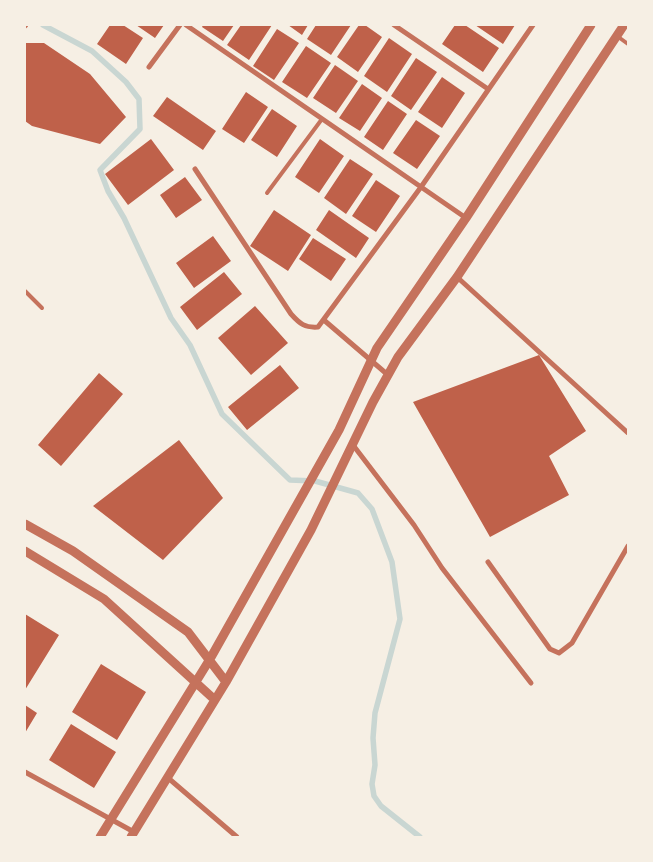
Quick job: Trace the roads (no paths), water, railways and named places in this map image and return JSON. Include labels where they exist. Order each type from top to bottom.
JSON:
[{"type":"street","points":[[149,67],[180,25]]},
{"type":"street","points":[[186,25],[466,218]]},
{"type":"street","points":[[394,25],[488,89]]},
{"type":"street","points":[[195,169],[299,323],[308,328],[318,327],[325,321],[421,187],[533,25]]},
{"type":"street","points":[[100,837],[210,659],[325,454],[377,348],[466,218],[591,25]]},
{"type":"street","points":[[25,772],[111,819],[132,834],[226,682],[311,530],[398,357],[457,277],[624,25]]},
{"type":"street","points":[[457,277],[628,433]]},
{"type":"street","points":[[325,321],[388,375]]},
{"type":"street","points":[[353,445],[414,525],[442,568],[531,683]]},
{"type":"street","points":[[25,524],[73,551],[188,632],[226,682]]},
{"type":"street","points":[[488,562],[550,649],[559,652],[572,642],[628,546]]},
{"type":"street","points":[[25,551],[104,599],[215,700]]},
{"type":"street","points":[[167,777],[237,837]]},
{"type":"lane","points":[[617,36],[628,44]]},
{"type":"lane","points":[[267,193],[322,119]]},
{"type":"lane","points":[[25,291],[42,308]]},
{"type":"waterway","points":[[43,25],[92,51],[126,82],[139,99],[140,129],[100,170],[108,191],[124,218],[171,318],[190,345],[222,414],[290,480],[315,481],[358,493],[372,509],[392,562],[400,619],[375,713],[373,738],[375,765],[372,784],[374,796],[381,806],[420,837]]}]
